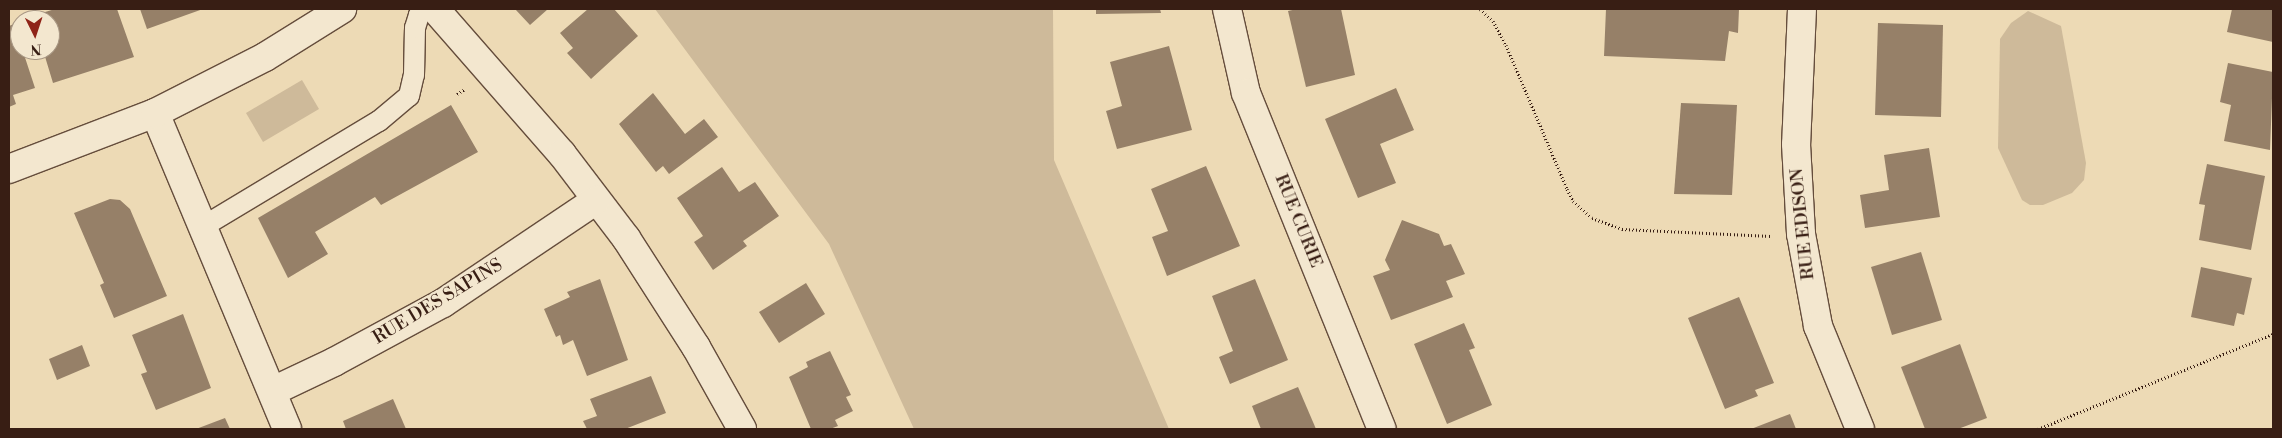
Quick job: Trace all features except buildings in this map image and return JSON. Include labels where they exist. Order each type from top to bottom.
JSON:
[{"type":"street","points":[[9,169],[155,113],[265,58],[342,9]]},
{"type":"street","points":[[435,9],[562,154],[596,200],[662,291],[742,429]]},
{"type":"street","name":"RUE CURIE","points":[[1227,9],[1246,93],[1382,429]]},
{"type":"street","name":"RUE EDISON","points":[[1802,9],[1796,144],[1801,234],[1818,326],[1860,429]]},
{"type":"street","points":[[155,113],[273,391],[287,429]]},
{"type":"street","name":"RUE DES SAPINS","points":[[273,391],[358,350],[443,303],[596,200]]},
{"type":"lane","points":[[204,226],[379,121],[409,96],[414,74],[415,28],[419,15],[424,9]]},
{"type":"path","points":[[1480,9],[1493,21],[1506,45],[1573,201],[1592,218],[1622,229],[1778,237]]},
{"type":"path","points":[[2038,429],[2273,334]]},
{"type":"shaded area","points":[[655,9],[1053,9],[1054,160],[1169,429],[914,429],[829,244]]},
{"type":"shaded area","points":[[2028,11],[2061,26],[2086,163],[2084,180],[2072,193],[2043,205],[2030,205],[2022,200],[1998,148],[2000,39],[2011,23]]},
{"type":"shaded area","points":[[302,80],[319,109],[263,142],[246,113]]}]
